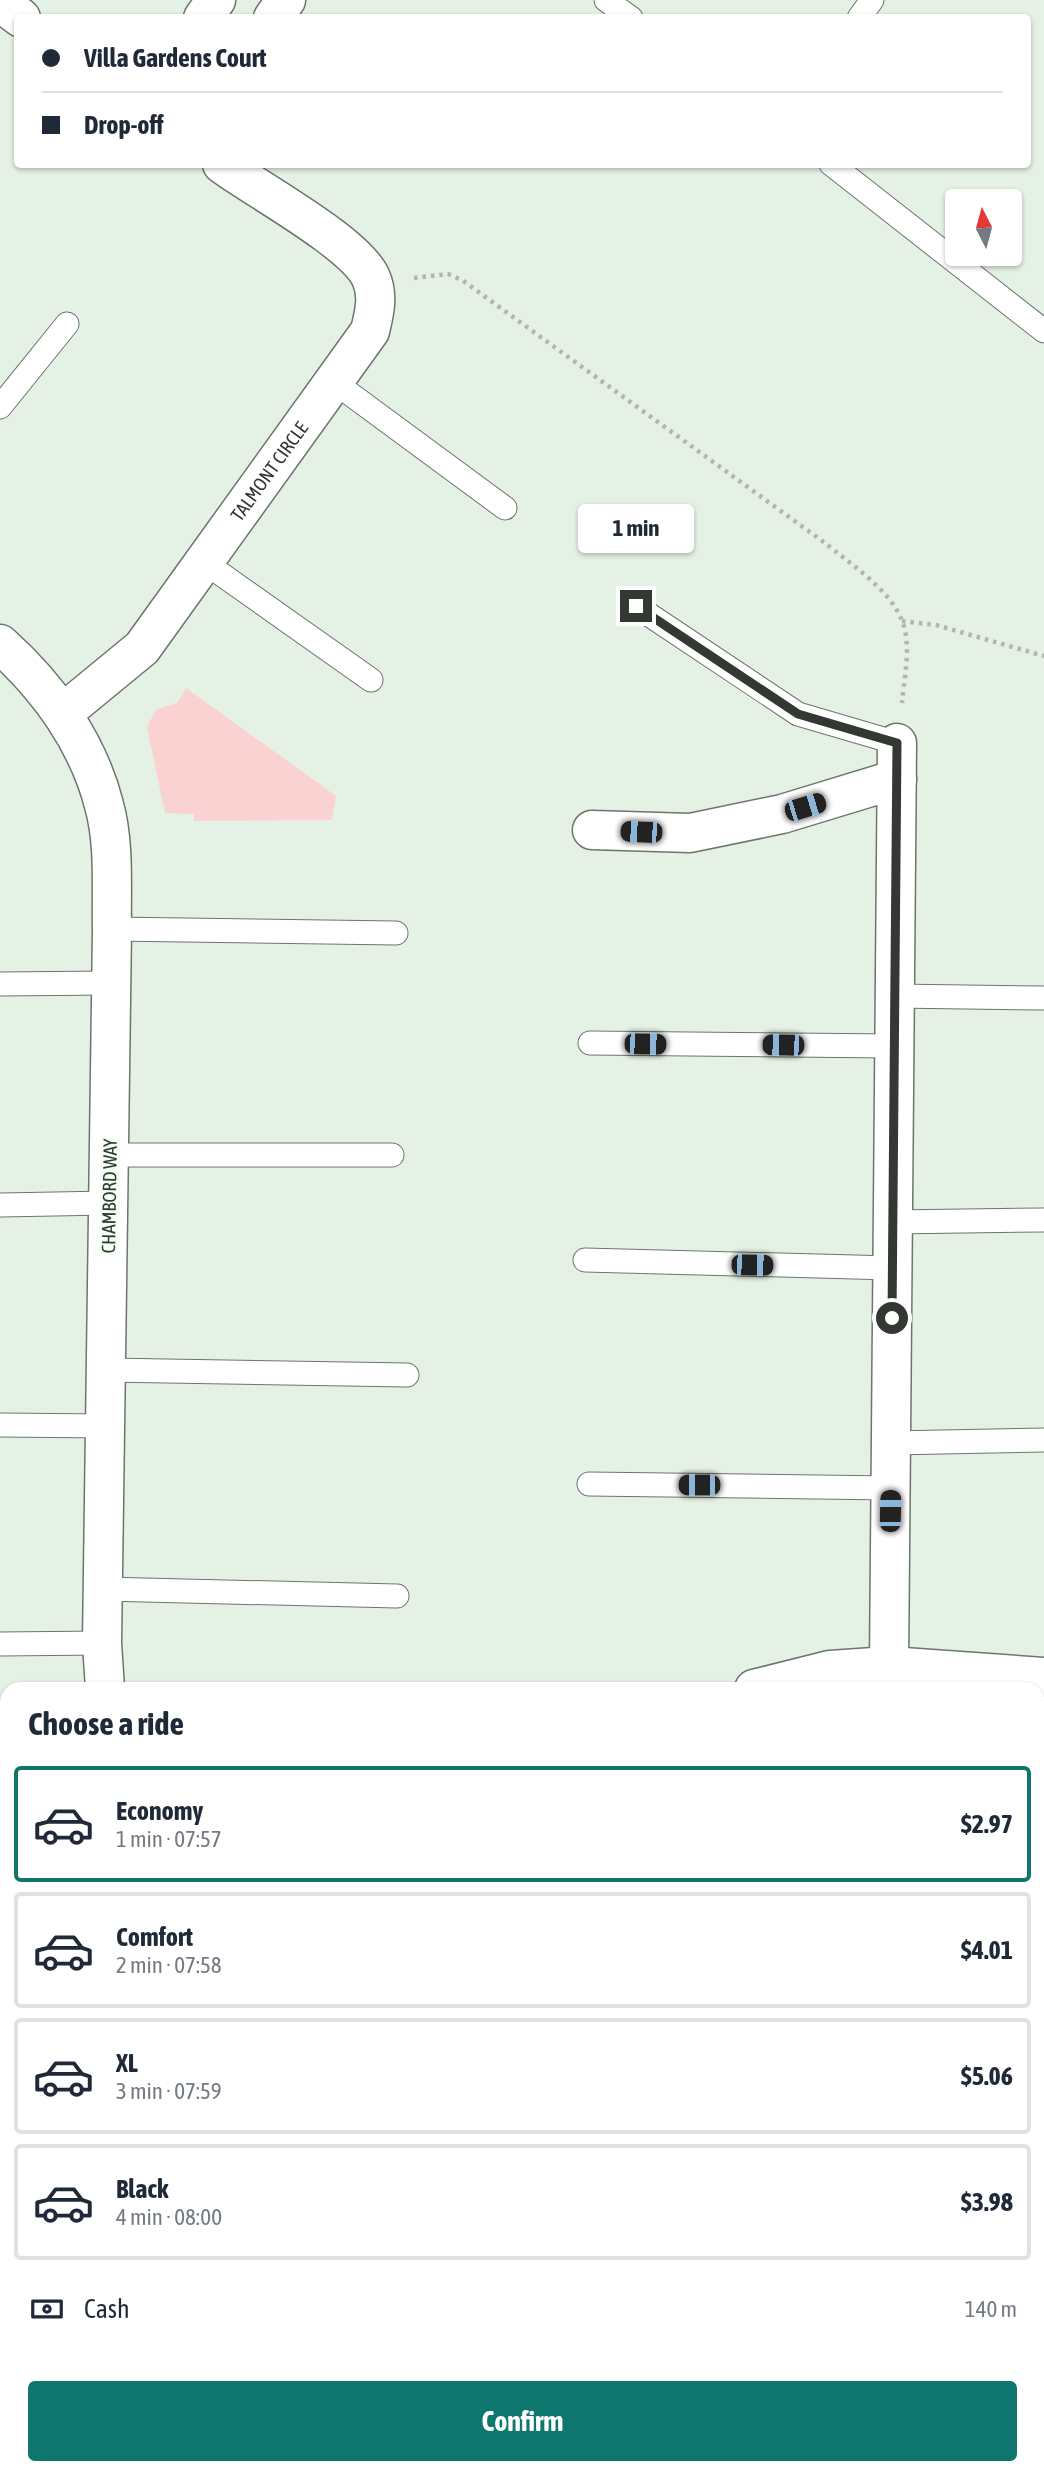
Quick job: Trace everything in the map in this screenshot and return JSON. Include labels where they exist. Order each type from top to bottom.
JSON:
[{"type":"street","points":[[0,2],[16,14]]},
{"type":"street","points":[[228,168],[348,250],[371,278]]},
{"type":"street","name":"TALMONT CIRCLE","points":[[63,713],[142,648],[334,382],[370,331],[376,305],[371,278]]},
{"type":"street","points":[[0,644],[34,677],[63,713]]},
{"type":"street","name":"CHAMBORD WAY","points":[[63,713],[85,754],[104,805],[110,844],[112,929],[102,1643],[105,1682]]},
{"type":"street","points":[[592,830],[690,833],[782,814],[897,761],[890,1666]]},
{"type":"street","points":[[782,1682],[830,1670],[890,1666],[1044,1677]]},
{"type":"lane","points":[[606,0],[625,14]]},
{"type":"lane","points":[[836,168],[1044,331]]},
{"type":"lane","points":[[0,407],[67,324]]},
{"type":"lane","points":[[334,382],[505,508]]},
{"type":"lane","points":[[204,562],[371,680]]},
{"type":"lane","points":[[636,606],[798,714],[897,761]]},
{"type":"lane","points":[[112,929],[396,933]]},
{"type":"lane","points":[[0,984],[111,983]]},
{"type":"lane","points":[[894,996],[1044,998]]},
{"type":"lane","points":[[590,1043],[893,1046]]},
{"type":"lane","points":[[109,1155],[392,1155]]},
{"type":"lane","points":[[0,1205],[109,1203]]},
{"type":"lane","points":[[892,1222],[1044,1220]]},
{"type":"lane","points":[[586,1260],[892,1268]]},
{"type":"lane","points":[[107,1370],[407,1375]]},
{"type":"lane","points":[[0,1425],[106,1426]]},
{"type":"lane","points":[[891,1443],[1044,1440]]},
{"type":"lane","points":[[589,1484],[891,1488]]},
{"type":"lane","points":[[103,1588],[397,1596]]},
{"type":"lane","points":[[0,1644],[102,1643]]},
{"type":"path","points":[[371,278],[424,279],[448,274],[462,280],[825,543],[878,586],[902,621],[906,658],[897,761]]},
{"type":"path","points":[[902,621],[936,625],[1044,656]]},
{"type":"shaded area","points":[[186,688],[336,796],[332,820],[194,821],[194,814],[165,813],[147,727],[156,709],[177,703]]},
{"type":"route","points":[[636,606],[798,714],[897,743],[892,1318]]}]
